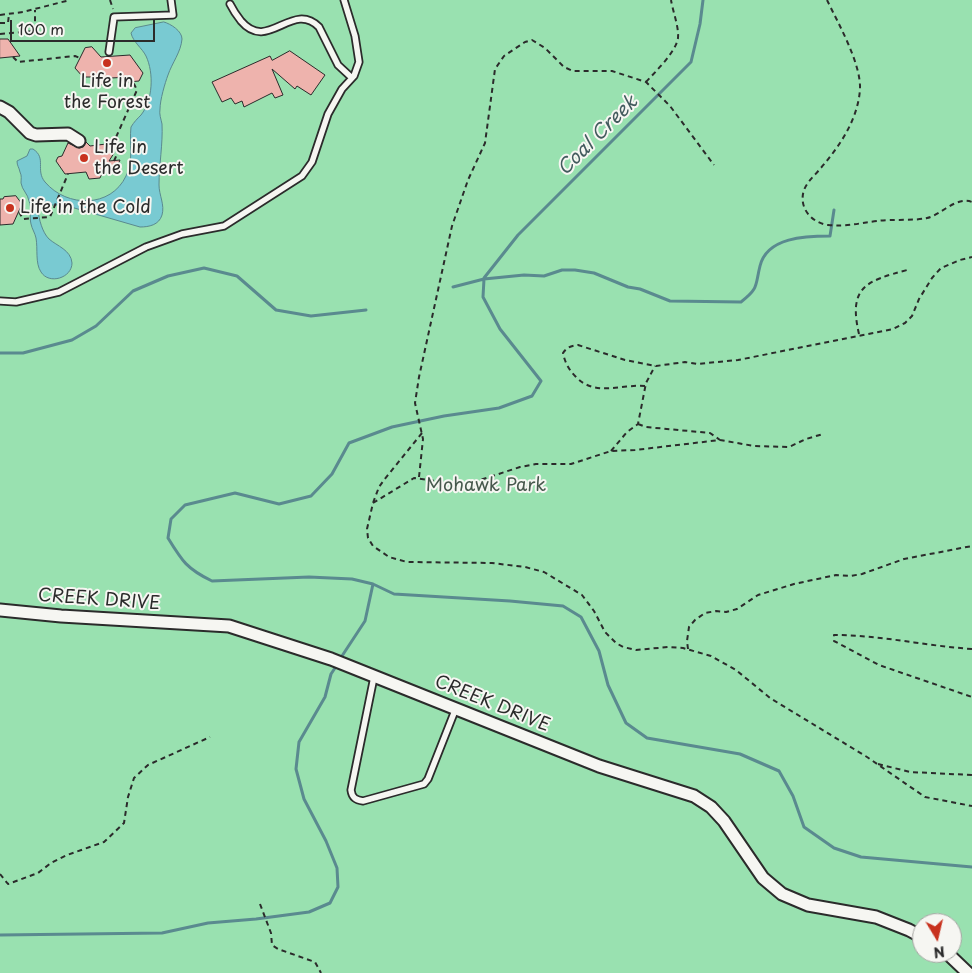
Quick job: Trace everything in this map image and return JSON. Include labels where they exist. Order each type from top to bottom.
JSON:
[{"type":"street","points":[[0,107],[9,112],[30,133],[36,135],[68,134],[79,141]]},
{"type":"street","name":"CREEK DRIVE","points":[[0,610],[61,616],[229,626],[331,659],[599,766],[694,796],[711,808],[724,821],[763,878],[782,894],[808,905],[876,917],[912,932]]},
{"type":"street","points":[[958,963],[968,973]]},
{"type":"lane","points":[[109,52],[114,17],[173,15],[171,0]]},
{"type":"lane","points":[[0,301],[16,302],[59,292],[146,247],[182,234],[224,226],[302,176],[312,162],[328,114],[342,89],[352,78],[359,62],[356,36],[344,0]]},
{"type":"lane","points":[[230,4],[240,21],[256,31],[266,32],[275,30],[295,18],[308,19],[314,22],[319,27],[338,65],[352,78]]},
{"type":"lane","points":[[375,676],[350,790],[356,800],[363,801],[424,784],[428,779],[456,708]]},
{"type":"path","points":[[0,15],[35,10],[70,0]]},
{"type":"path","points":[[110,0],[114,17]]},
{"type":"path","points":[[646,82],[668,57],[676,44],[678,37],[671,0]]},
{"type":"path","points":[[827,0],[851,51],[860,88],[856,109],[849,128],[839,144],[811,178],[804,191],[806,213],[818,224],[847,226],[876,221],[927,218],[959,202],[972,202]]},
{"type":"path","points":[[0,34],[35,31],[35,10]]},
{"type":"path","points":[[0,23],[8,23],[9,14]]},
{"type":"path","points":[[419,478],[423,451],[422,433],[415,403],[418,377],[452,226],[468,180],[485,143],[495,69],[504,56],[525,42],[532,40],[545,48],[564,67],[573,72],[612,71],[646,82],[670,106],[714,165]]},
{"type":"path","points":[[13,57],[18,62],[75,56],[80,58]]},
{"type":"path","points":[[114,161],[118,152],[113,144],[137,90],[133,82]]},
{"type":"path","points":[[18,212],[23,219],[50,217],[68,174]]},
{"type":"path","points":[[645,386],[592,388],[581,382],[571,372],[566,364],[563,353],[571,346],[578,345],[625,360],[656,366],[685,362],[697,364],[738,360],[892,329],[905,323],[912,316],[919,299],[932,278],[941,268],[972,257]]},
{"type":"path","points":[[859,335],[855,308],[863,288],[872,281],[906,270]]},
{"type":"path","points":[[611,451],[627,432],[638,424],[645,386],[656,366]]},
{"type":"path","points":[[638,424],[646,427],[710,433],[720,440]]},
{"type":"path","points":[[422,433],[379,487],[366,529],[368,538],[373,546],[389,558],[407,562],[492,563],[525,567],[544,572],[582,595],[594,611],[605,632],[622,647],[636,650],[668,647],[688,649],[711,656],[736,670],[770,698],[877,764],[925,797],[972,806]]},
{"type":"path","points":[[373,503],[414,478],[466,485],[536,464],[571,464],[611,451],[720,440],[754,446],[789,447],[806,439],[824,434]]},
{"type":"path","points":[[688,649],[689,627],[695,620],[705,614],[737,609],[758,595],[794,584],[836,575],[850,576],[862,574],[904,560],[972,546]]},
{"type":"path","points":[[972,649],[893,639],[834,635],[834,642],[879,665],[972,697]]},
{"type":"path","points":[[0,874],[8,884],[38,873],[68,854],[104,842],[124,823],[128,797],[134,778],[148,765],[210,737]]},
{"type":"path","points":[[877,764],[910,772],[972,775]]},
{"type":"path","points":[[260,904],[271,933],[272,945],[278,949],[315,962],[322,973]]},
{"type":"green space","name":"Mohawk Park","points":[[0,0],[972,0],[972,973],[0,973]]},
{"type":"water","points":[[164,22],[173,26],[182,36],[182,39],[167,78],[160,105],[162,132],[159,189],[163,208],[161,218],[153,225],[140,227],[64,205],[41,205],[38,210],[44,233],[69,255],[72,263],[68,273],[64,276],[54,279],[49,278],[39,268],[36,238],[30,221],[30,204],[21,183],[17,161],[27,156],[30,149],[33,149],[39,156],[42,178],[45,182],[54,191],[76,200],[100,199],[119,187],[126,176],[130,164],[131,127],[145,109],[151,86],[149,63],[131,33],[135,28]]},
{"type":"building","points":[[0,39],[8,39],[20,56],[0,58]]},
{"type":"building","name":"Life in the Forest","points":[[92,47],[101,57],[130,55],[143,73],[139,81],[128,82],[130,77],[111,78],[108,84],[99,85],[91,77],[83,77],[75,68],[85,48]]},
{"type":"building","points":[[290,51],[325,75],[311,95],[297,86],[295,89],[272,69],[283,95],[275,98],[272,93],[244,107],[242,101],[235,104],[231,98],[222,102],[212,82],[270,56],[272,60]]},
{"type":"building","name":"Life in the Desert","points":[[86,142],[90,146],[106,144],[114,153],[109,161],[120,160],[116,169],[103,171],[100,178],[89,179],[86,172],[65,174],[56,161],[58,157],[62,156],[68,143],[79,148],[83,147]]},
{"type":"building","name":"Life in the Cold","points":[[16,196],[22,204],[13,224],[0,225],[0,199]]},
{"type":"waterway","name":"Coal Creek","points":[[484,278],[518,235],[691,62],[700,24],[703,0]]},
{"type":"waterway","points":[[453,287],[484,279],[524,275],[544,276],[562,270],[575,270],[594,273],[670,301],[741,302],[754,290],[764,256],[771,249],[789,240],[830,236],[834,210]]},
{"type":"waterway","points":[[0,353],[23,353],[72,340],[96,326],[133,291],[168,276],[204,268],[237,276],[276,310],[311,316],[366,310]]},
{"type":"waterway","points":[[484,279],[483,297],[500,329],[541,381],[532,396],[499,408],[444,416],[392,427],[349,443],[332,474],[311,496],[279,504],[235,493],[185,505],[171,519],[168,538],[181,559],[191,568],[212,581],[309,577],[352,579],[373,584],[394,594],[563,606],[581,617],[599,651],[608,685],[626,723],[647,738],[740,754],[779,771],[793,796],[804,827],[834,848],[861,857],[972,867]]},
{"type":"waterway","points":[[340,659],[365,621],[373,584]]},
{"type":"waterway","points":[[0,935],[162,933],[208,923],[309,912],[330,903],[338,887],[337,868],[326,841],[304,799],[296,769],[299,742],[325,697],[331,674],[337,665]]},
{"type":"place","name":"Life in the Forest","points":[[107,63]]},
{"type":"place","name":"Life in the Desert","points":[[84,158]]},
{"type":"place","name":"Life in the Cold","points":[[10,208]]}]
